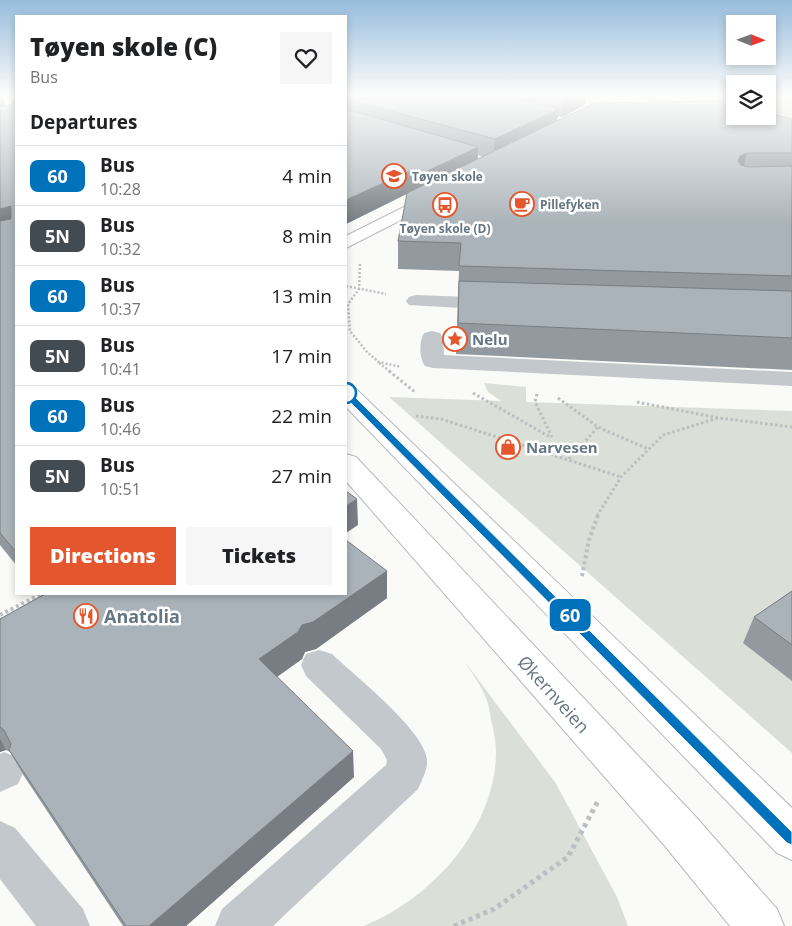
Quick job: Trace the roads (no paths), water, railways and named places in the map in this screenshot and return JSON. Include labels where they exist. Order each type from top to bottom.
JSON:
[{"type":"main road","points":[[350,244],[455,186]]},
{"type":"main road","points":[[347,394],[792,838]]},
{"type":"main road","name":"Økernveien","points":[[347,464],[680,831],[760,926]]},
{"type":"street","points":[[416,301],[516,304]]},
{"type":"street","points":[[432,338],[433,361],[792,379]]},
{"type":"street","points":[[239,926],[404,775],[407,759],[395,737],[319,665]]},
{"type":"street","points":[[0,843],[66,926]]},
{"type":"place","name":"Tøyen skole","points":[[394,176]]},
{"type":"place","name":"Pillefyken","points":[[522,204]]},
{"type":"place","name":"Tøyen skole (D)","points":[[445,205]]},
{"type":"place","name":"Nelu","points":[[455,339]]},
{"type":"place","name":"Narvesen","points":[[508,447]]},
{"type":"place","name":"Anatolia","points":[[86,616]]}]
